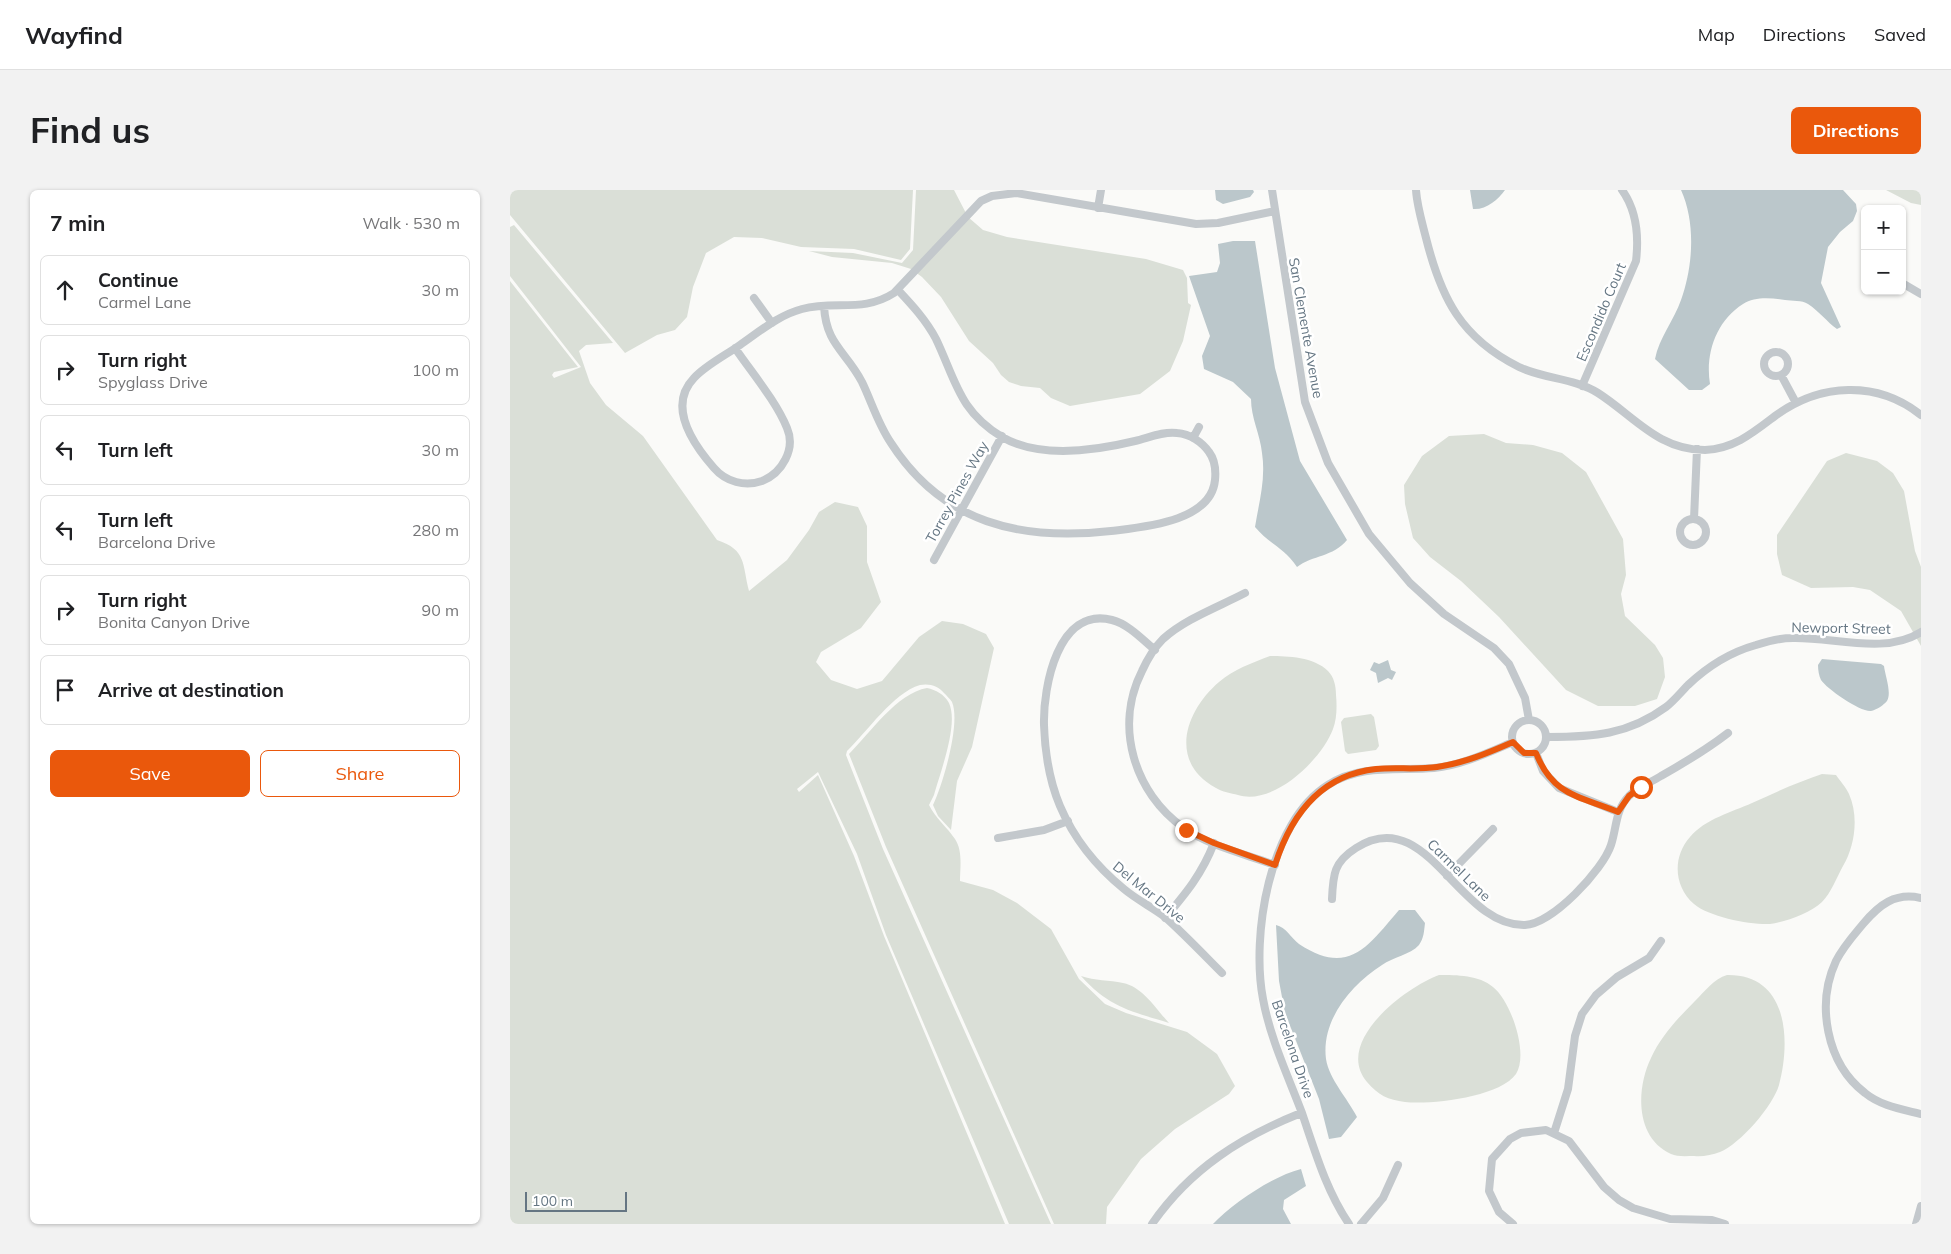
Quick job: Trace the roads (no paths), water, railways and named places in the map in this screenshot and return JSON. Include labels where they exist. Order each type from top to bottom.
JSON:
[{"type":"street","points":[[1098,208],[1102,190]]},
{"type":"street","name":"San Clemente Avenue","points":[[1272,190],[1305,402],[1328,463],[1369,534],[1410,583],[1444,614],[1494,648],[1509,664],[1525,698],[1530,720]]},
{"type":"street","points":[[1416,190],[1416,202],[1442,293],[1470,331],[1492,350],[1520,367],[1582,386],[1598,393],[1651,435],[1668,442],[1697,449],[1714,449],[1745,439],[1796,403],[1832,390],[1870,391],[1905,403],[1918,413],[1921,403]]},
{"type":"street","name":"Escondido Court","points":[[1582,386],[1636,261],[1638,244],[1636,222],[1632,209],[1622,190]]},
{"type":"street","points":[[735,348],[781,417],[790,438],[789,449],[781,468],[763,480],[753,483],[732,482],[714,468],[686,426],[682,413],[685,392],[695,376],[735,348],[772,323],[800,309],[824,306],[869,305],[888,298],[898,290],[976,206],[992,196],[1010,192],[1196,224],[1225,222],[1275,211]]},
{"type":"street","points":[[1906,285],[1921,294]]},
{"type":"street","points":[[824,306],[826,329],[832,341],[859,377],[882,430],[892,445],[919,478],[962,510],[978,518],[1020,531],[1063,535],[1148,526],[1188,515],[1201,507],[1210,497],[1215,483],[1213,457],[1201,443],[1176,432],[1103,448],[1046,450],[1025,446],[1002,436],[978,419],[969,409],[956,388],[936,339],[923,317],[898,290]]},
{"type":"street","points":[[754,298],[772,323]]},
{"type":"street","points":[[1781,375],[1796,403]]},
{"type":"street","points":[[1193,438],[1198,427]]},
{"type":"street","name":"Torrey Pines Way","points":[[934,560],[1002,436]]},
{"type":"street","points":[[1694,519],[1697,449]]},
{"type":"street","points":[[1245,593],[1186,623],[1163,640],[1138,678],[1131,700],[1128,725],[1136,767],[1146,788],[1170,818],[1186,830],[1214,843],[1275,865]]},
{"type":"street","name":"Del Mar Drive","points":[[1155,650],[1128,627],[1112,620],[1100,618],[1087,620],[1077,625],[1068,634],[1060,647],[1046,688],[1044,722],[1048,768],[1060,807],[1089,856],[1125,890],[1165,918],[1222,973]]},
{"type":"street","name":"Newport Street","points":[[1547,737],[1599,736],[1629,728],[1668,705],[1704,671],[1738,650],[1793,638],[1871,643],[1891,642],[1904,640],[1921,632]]},
{"type":"street","points":[[1523,720],[1530,720],[1543,726],[1547,737],[1545,745],[1536,753],[1524,753],[1513,742],[1514,728],[1523,720]]},
{"type":"street","name":"Carmel Lane","points":[[1332,899],[1333,879],[1337,865],[1346,855],[1358,846],[1376,839],[1397,838],[1419,848],[1486,913],[1503,922],[1526,925],[1552,915],[1594,872],[1606,856],[1618,812],[1629,796],[1641,787],[1707,749],[1728,733]]},
{"type":"street","name":"Barcelona Drive","points":[[1349,1224],[1325,1179],[1272,1032],[1263,1000],[1260,975],[1261,920],[1265,893],[1289,831],[1303,809],[1317,792],[1339,778],[1352,773],[1376,769],[1435,768],[1463,762],[1513,742]]},
{"type":"street","points":[[1536,753],[1543,771],[1558,788],[1618,812]]},
{"type":"street","points":[[998,838],[1044,830],[1068,821]]},
{"type":"street","points":[[1447,876],[1493,829]]},
{"type":"street","points":[[1165,918],[1197,880],[1205,867],[1214,843]]},
{"type":"street","points":[[1921,898],[1894,898],[1882,903],[1843,947],[1830,976],[1826,1011],[1835,1056],[1850,1079],[1865,1093],[1886,1106],[1921,1114]]},
{"type":"street","points":[[1554,1133],[1568,1089],[1575,1036],[1582,1014],[1596,995],[1617,977],[1649,958],[1661,941]]},
{"type":"street","points":[[1152,1224],[1169,1201],[1212,1159],[1251,1135],[1301,1113]]},
{"type":"street","points":[[1514,1224],[1499,1212],[1490,1191],[1492,1159],[1510,1139],[1521,1133],[1546,1130],[1569,1141],[1579,1151],[1592,1173],[1619,1200],[1662,1221],[1712,1220],[1725,1224]]},
{"type":"street","points":[[1361,1224],[1383,1198],[1398,1165]]},
{"type":"street","points":[[1916,1224],[1921,1206]]}]
